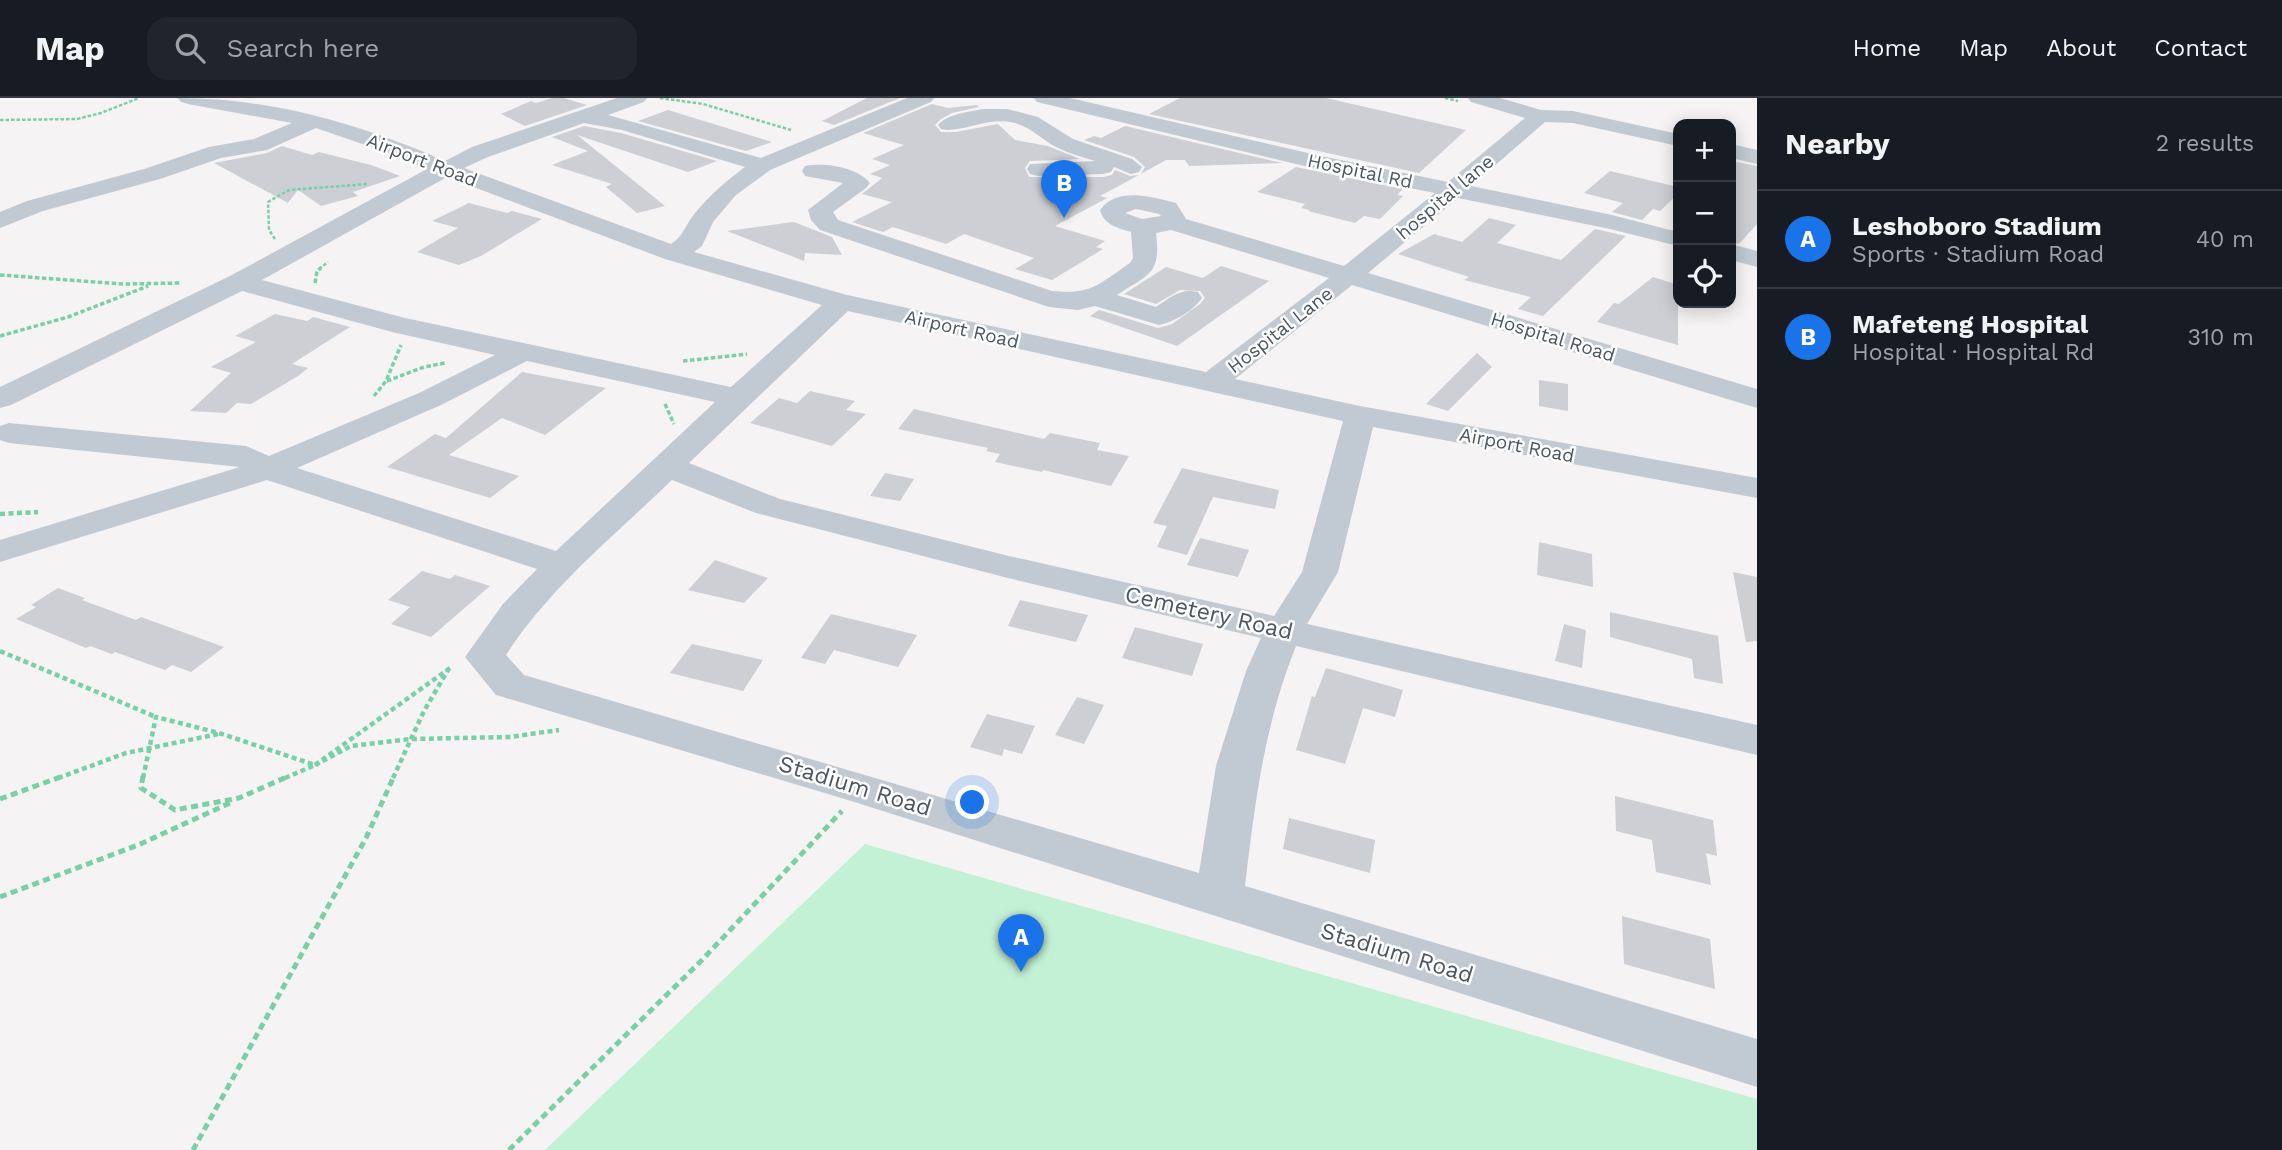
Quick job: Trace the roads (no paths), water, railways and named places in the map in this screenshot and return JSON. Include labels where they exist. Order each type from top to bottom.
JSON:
[{"type":"street","name":"Airport Road","points":[[188,98],[277,113],[312,109],[445,169],[674,254],[842,302],[1360,415],[1757,488]]},
{"type":"street","points":[[0,399],[239,282],[415,184],[480,152],[637,98]]},
{"type":"street","points":[[674,254],[693,241],[702,220],[728,190],[762,165],[924,98]]},
{"type":"street","name":"Hospital Rd","points":[[1044,98],[1452,192],[1612,222],[1673,238]]},
{"type":"street","points":[[1478,98],[1540,116],[1573,117],[1673,139]]},
{"type":"street","points":[[1573,117],[1605,103]]},
{"type":"street","points":[[0,221],[35,206],[152,174],[217,152],[258,145],[312,109]]},
{"type":"street","points":[[948,125],[975,115],[992,113],[1037,124],[1065,144]]},
{"type":"street","name":"hospital lane","points":[[1350,276],[1540,116]]},
{"type":"street","points":[[585,117],[625,124],[762,165]]},
{"type":"street","points":[[813,171],[846,176],[859,183],[820,210],[823,220],[829,225],[1049,299],[1077,302],[1096,297],[1140,268],[1146,258],[1144,174],[1065,144],[995,134]]},
{"type":"street","points":[[1736,152],[1757,157]]},
{"type":"street","points":[[1038,169],[1131,167]]},
{"type":"street","name":"Hospital Road","points":[[1145,214],[1168,208],[1174,218],[1170,222],[1757,398]]},
{"type":"street","points":[[1736,253],[1757,259]]},
{"type":"street","name":"Hospital Lane","points":[[1210,384],[1350,276]]},
{"type":"street","points":[[239,282],[402,326],[738,398]]},
{"type":"street","points":[[1096,297],[1159,317],[1188,298]]},
{"type":"street","points":[[9,433],[246,456],[267,469],[563,565],[789,348],[842,302]]},
{"type":"street","points":[[0,551],[267,469],[430,399],[525,351]]},
{"type":"street","points":[[1219,898],[1238,766],[1266,671],[1283,631],[1320,572],[1360,415]]},
{"type":"street","name":"Cemetery Road","points":[[679,454],[768,506],[1008,567],[1757,740]]},
{"type":"street","name":"Stadium Road","points":[[563,565],[467,663],[510,685],[864,789],[1757,1063]]},
{"type":"place","name":"Mafeteng Hospital","points":[[1064,218]]},
{"type":"place","name":"Leshoboro Stadium","points":[[1021,972]]}]
